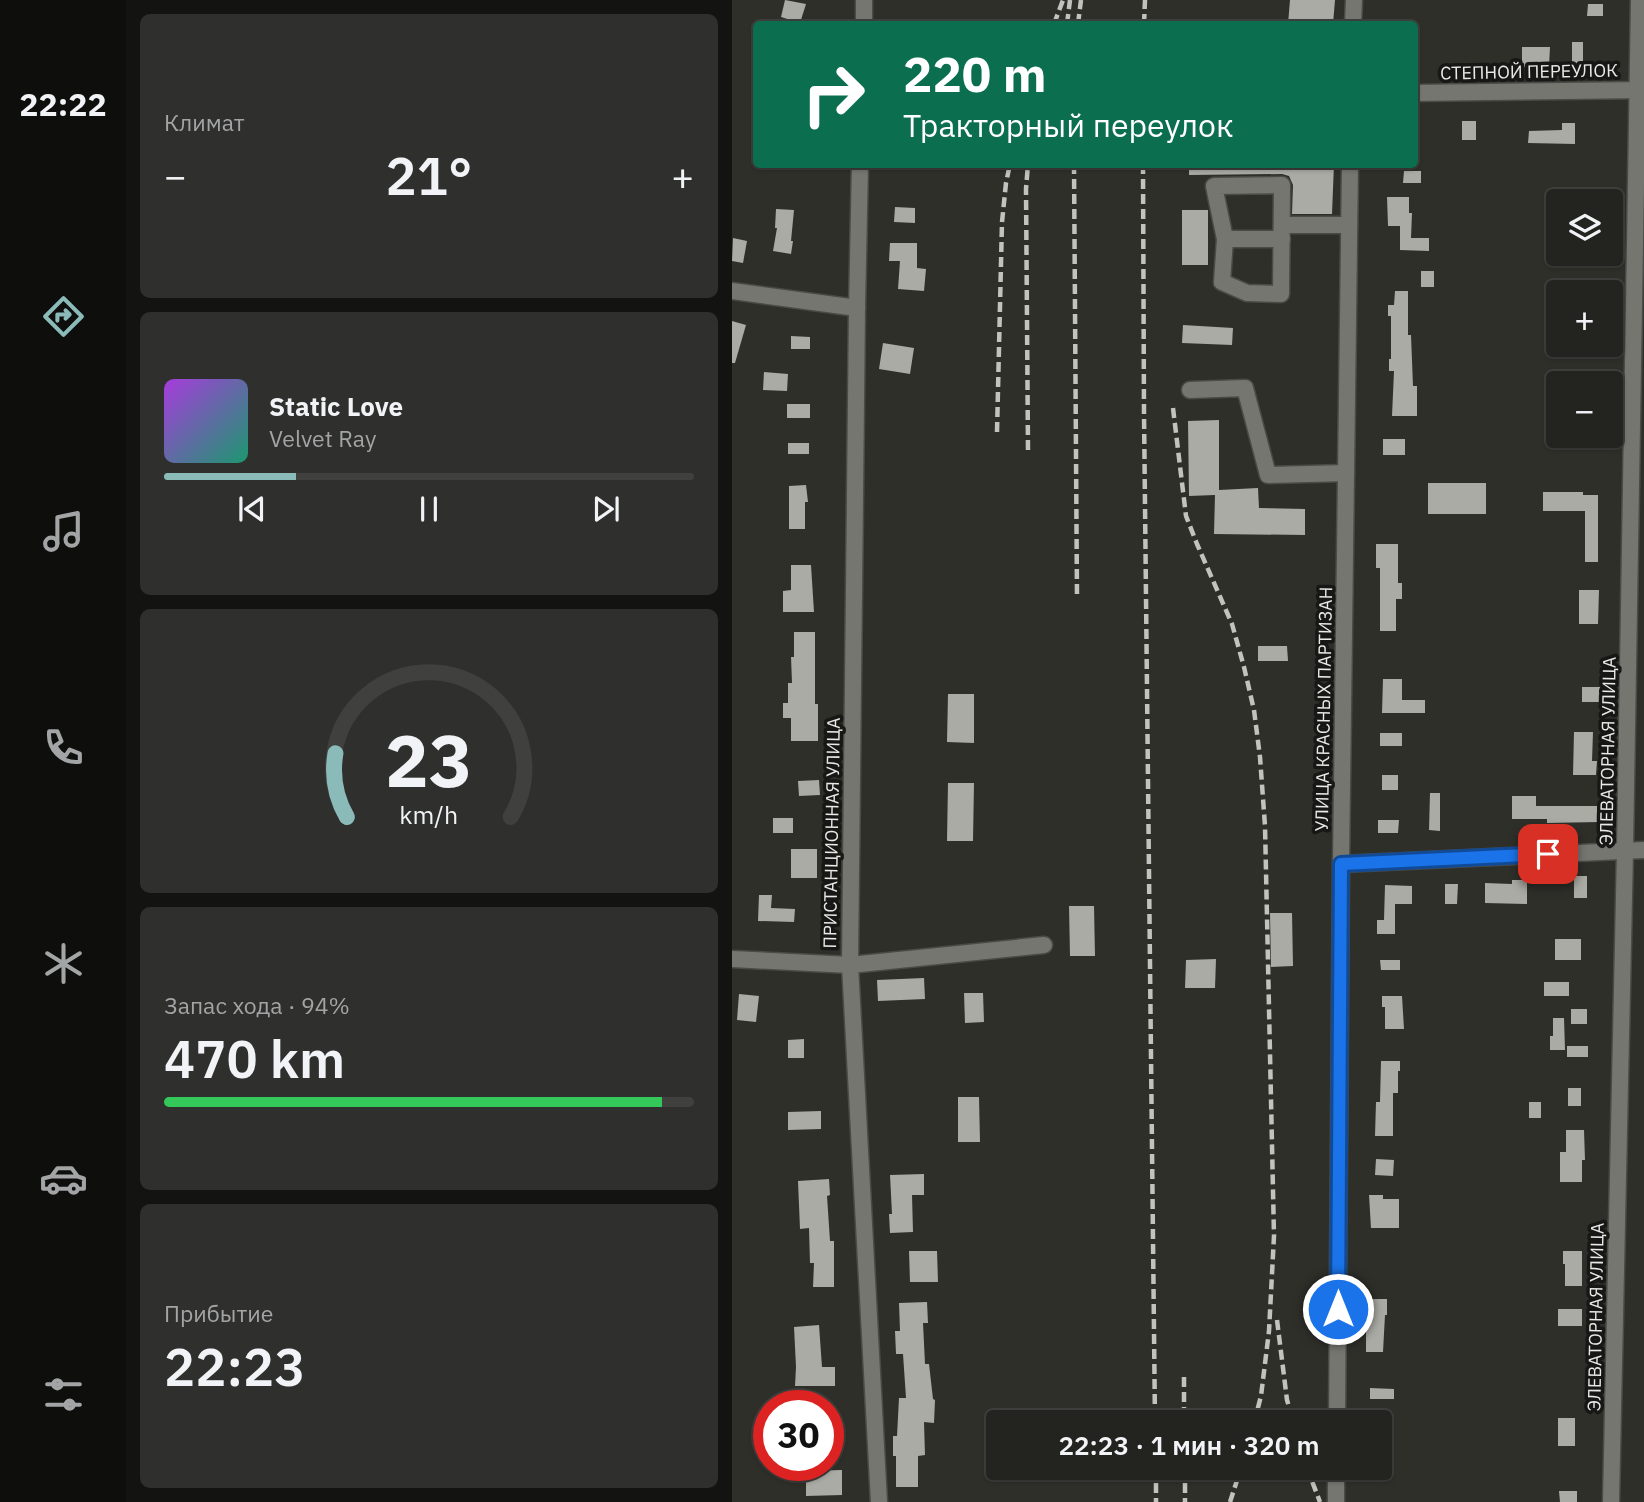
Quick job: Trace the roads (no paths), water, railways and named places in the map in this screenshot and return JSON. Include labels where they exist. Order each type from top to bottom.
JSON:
[{"type":"street","points":[[864,0],[864,21]]},
{"type":"street","points":[[1353,21],[1354,0]]},
{"type":"street","name":"ЭЛЕВАТОРНАЯ УЛИЦА","points":[[1611,1502],[1641,90],[1639,0]]},
{"type":"street","name":"СТЕПНОЙ ПЕРЕУЛОК","points":[[1418,93],[1641,90]]},
{"type":"street","name":"ПРИСТАНЦИОННАЯ УЛИЦА","points":[[860,168],[850,965],[878,1502]]},
{"type":"street","name":"УЛИЦА КРАСНЫХ ПАРТИЗАН","points":[[1337,1410],[1350,168]]},
{"type":"street","points":[[1282,185],[1282,232],[1282,294],[1247,293],[1222,282],[1225,239],[1214,186],[1282,185]]},
{"type":"street","points":[[1225,239],[1349,225]]},
{"type":"street","points":[[732,291],[857,308]]},
{"type":"street","points":[[1190,390],[1245,388],[1268,475],[1346,474]]},
{"type":"street","points":[[1341,864],[1644,850]]},
{"type":"street","points":[[732,959],[850,965],[1044,945]]},
{"type":"street","points":[[1336,1480],[1336,1502]]},
{"type":"railway","points":[[1055,21],[1063,0]]},
{"type":"railway","points":[[1067,21],[1070,0]]},
{"type":"railway","points":[[1078,21],[1081,0]]},
{"type":"railway","points":[[1144,21],[1145,0]]},
{"type":"railway","points":[[997,432],[1002,222],[1009,168]]},
{"type":"railway","points":[[1028,168],[1028,450]]},
{"type":"railway","points":[[1074,168],[1077,597]]},
{"type":"railway","points":[[1143,168],[1155,1410]]},
{"type":"railway","points":[[1173,408],[1186,516],[1232,624],[1254,710],[1260,757],[1265,826],[1274,1236],[1269,1331],[1257,1410]]},
{"type":"railway","points":[[1277,1320],[1290,1410]]},
{"type":"railway","points":[[1184,1377],[1184,1410]]},
{"type":"railway","points":[[1156,1480],[1156,1502]]},
{"type":"railway","points":[[1185,1480],[1185,1502]]},
{"type":"railway","points":[[1230,1502],[1237,1480]]},
{"type":"railway","points":[[1312,1480],[1320,1502]]}]
